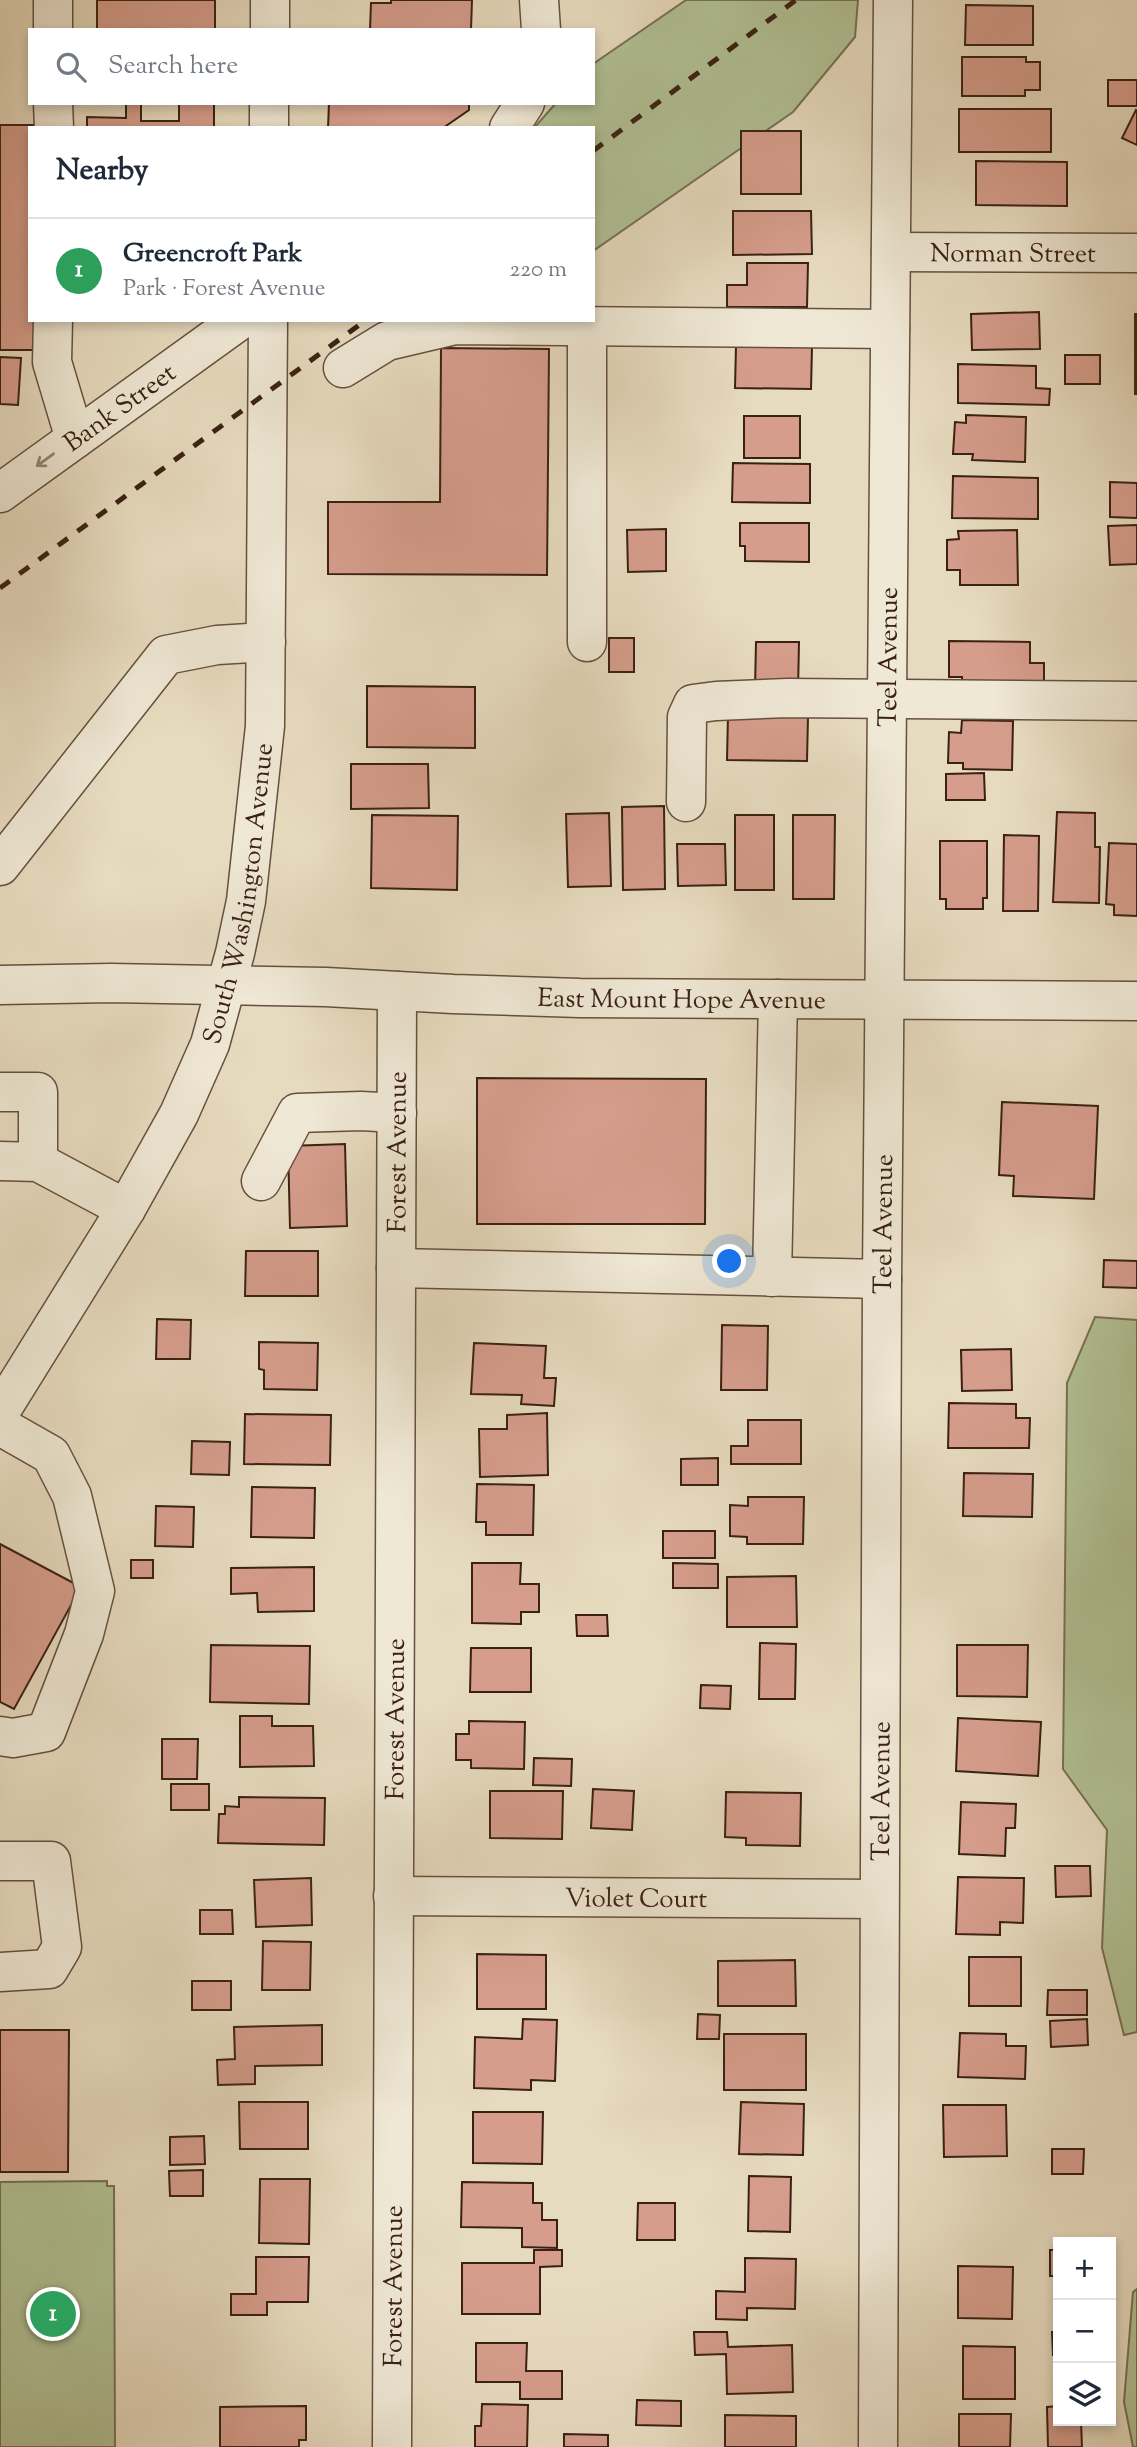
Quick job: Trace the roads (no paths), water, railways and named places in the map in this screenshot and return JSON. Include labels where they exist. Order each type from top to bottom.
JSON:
[{"type":"street","points":[[53,0],[53,28]]},
{"type":"street","points":[[270,0],[270,28]]},
{"type":"street","points":[[539,0],[541,28]]},
{"type":"street","name":"Teel Avenue","points":[[878,2447],[882,1279],[893,0]]},
{"type":"street","points":[[54,105],[54,126]]},
{"type":"street","points":[[269,105],[269,126]]},
{"type":"street","points":[[510,126],[524,105]]},
{"type":"street","name":"Norman Street","points":[[891,252],[1137,253]]},
{"type":"street","points":[[53,322],[52,362],[75,439]]},
{"type":"street","name":"Bank Street","points":[[0,493],[237,322]]},
{"type":"street","name":"South Washington Avenue","points":[[0,1412],[167,1138],[194,1085],[210,1044],[227,985],[244,911],[265,726],[268,322]]},
{"type":"street","points":[[343,368],[387,341],[455,325],[890,329]]},
{"type":"street","points":[[587,326],[587,642]]},
{"type":"street","points":[[0,866],[166,655],[217,645],[266,642]]},
{"type":"street","points":[[686,802],[687,717],[693,704],[788,698],[1137,701]]},
{"type":"street","name":"East Mount Hope Avenue","points":[[0,985],[111,983],[326,987],[580,998],[1137,1001]]},
{"type":"street","name":"Forest Avenue","points":[[392,2447],[397,991]]},
{"type":"street","points":[[772,1277],[778,999]]},
{"type":"street","points":[[0,1092],[38,1092],[38,1162]]},
{"type":"street","points":[[261,1181],[297,1113],[397,1113]]},
{"type":"street","points":[[0,1161],[38,1162],[126,1209]]},
{"type":"street","points":[[397,1268],[882,1279]]},
{"type":"street","points":[[0,1426],[51,1455],[72,1496],[95,1591],[84,1634],[46,1732],[13,1738],[0,1736]]},
{"type":"street","points":[[0,1861],[51,1861],[62,1947],[49,1969],[0,1972]]},
{"type":"street","name":"Violet Court","points":[[393,1896],[879,1899]]},
{"type":"railway","points":[[595,150],[796,0]]},
{"type":"railway","points":[[0,588],[363,322]]},
{"type":"place","name":"Greencroft Park","points":[[53,2314]]}]
